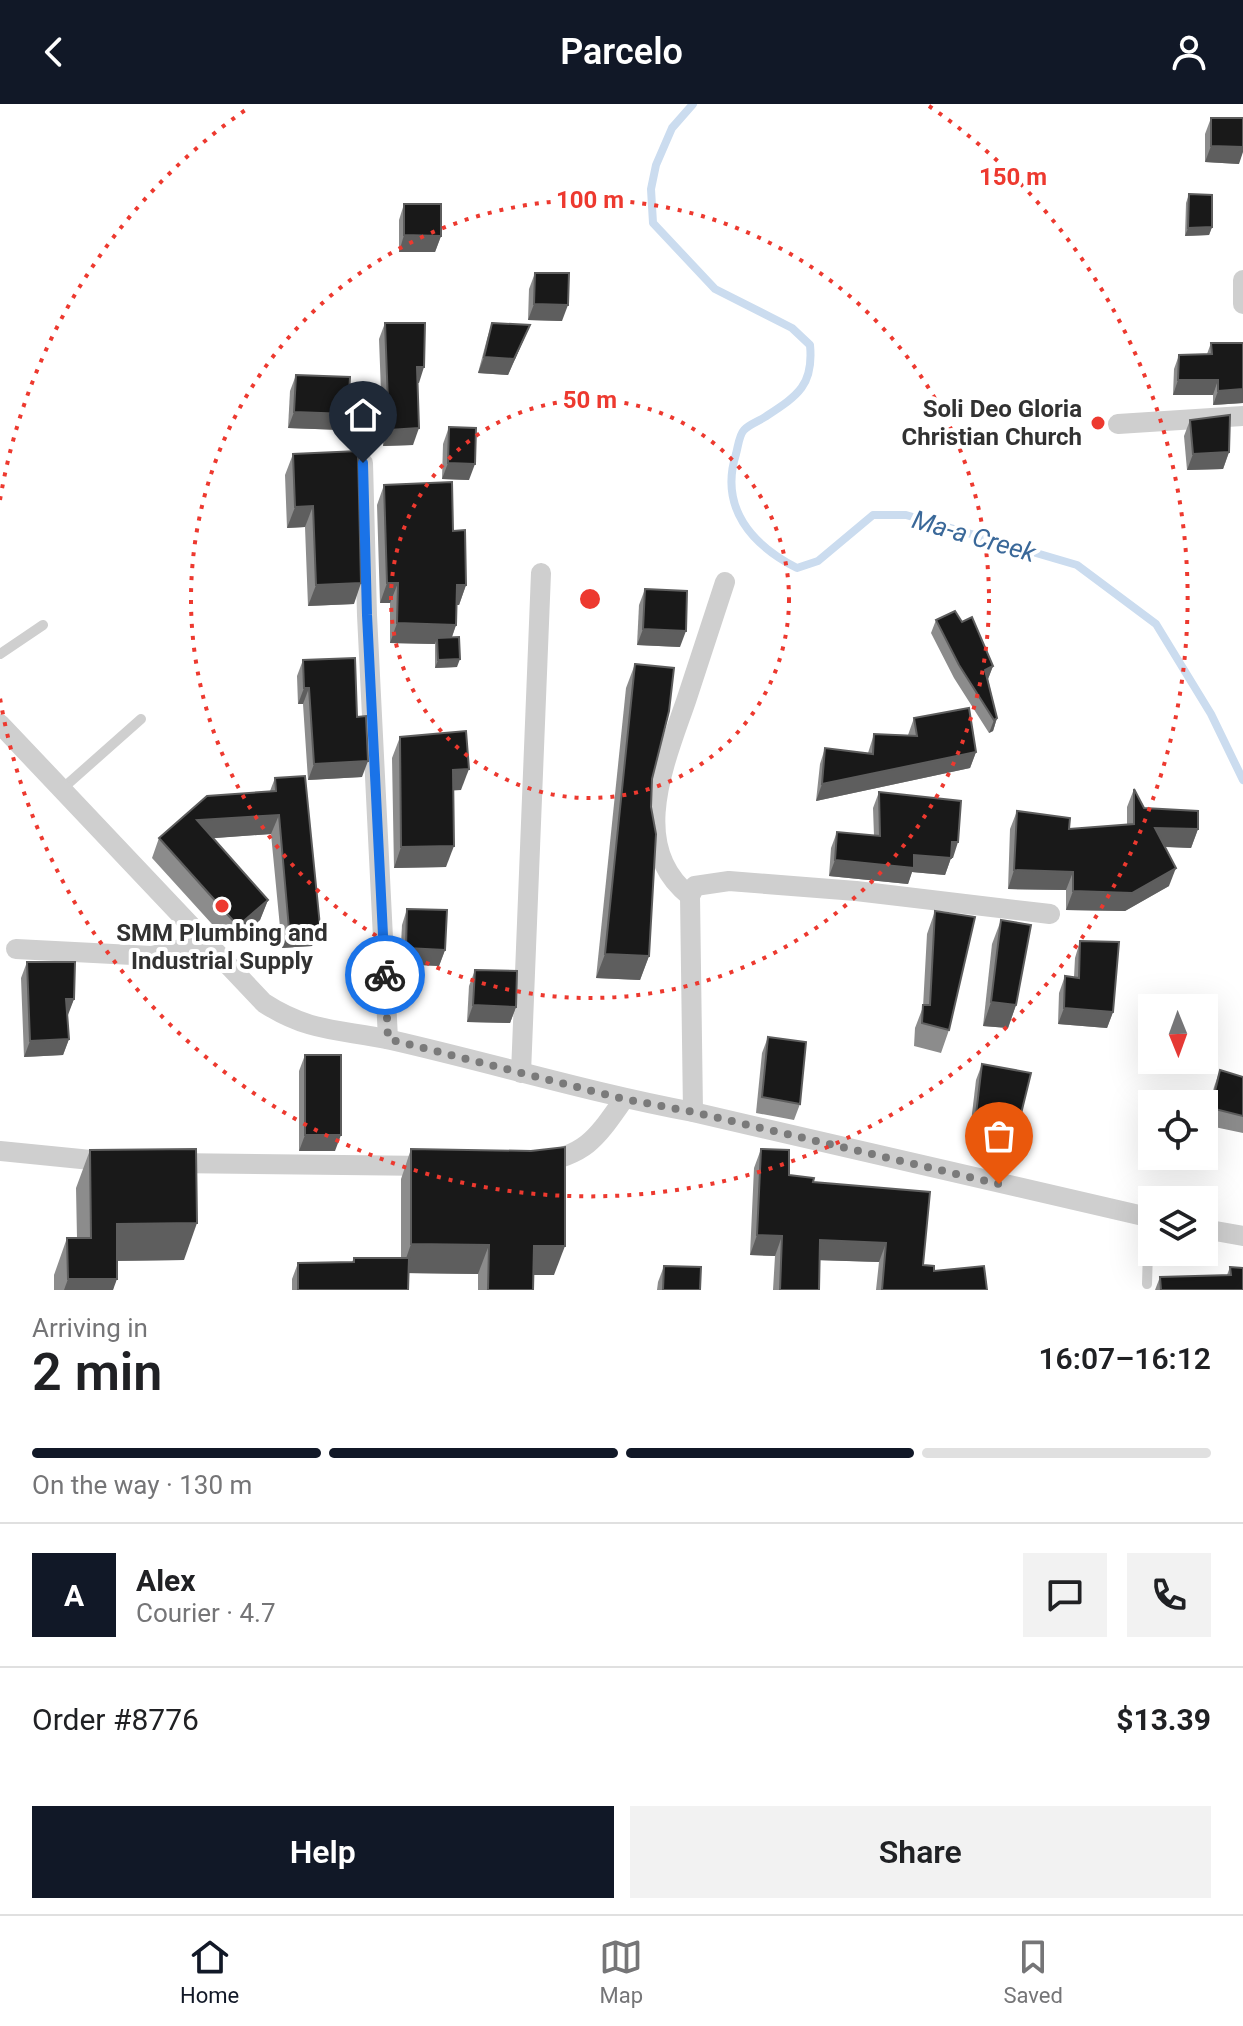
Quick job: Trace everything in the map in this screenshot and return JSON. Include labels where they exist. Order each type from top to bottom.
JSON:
[{"type":"street","points":[[1243,280],[1243,304]]},
{"type":"street","points":[[1118,424],[1243,416]]},
{"type":"street","points":[[363,463],[367,615],[388,1039]]},
{"type":"street","points":[[521,1073],[541,573]]},
{"type":"street","points":[[690,896],[668,875],[661,860],[656,837],[657,792],[725,582]]},
{"type":"street","points":[[0,724],[206,943],[264,1003],[277,1012],[340,1034],[388,1039],[624,1099],[693,1112],[1138,1215]]},
{"type":"street","points":[[693,1112],[690,896],[695,886],[729,881],[891,894],[1050,914]]},
{"type":"street","points":[[16,949],[152,956],[206,943]]},
{"type":"street","points":[[521,1167],[578,1153],[595,1140],[624,1099]]},
{"type":"street","points":[[0,1151],[135,1162],[456,1166]]},
{"type":"street","points":[[1218,1232],[1243,1236]]},
{"type":"lane","points":[[0,654],[43,625]]},
{"type":"lane","points":[[62,789],[141,719]]},
{"type":"lane","points":[[1147,1284],[1148,1266]]},
{"type":"building","points":[[1211,118],[1243,118],[1243,147],[1211,146]]},
{"type":"building","points":[[1189,194],[1212,195],[1212,227],[1188,228]]},
{"type":"building","points":[[404,204],[441,204],[441,236],[404,235]]},
{"type":"building","points":[[535,273],[569,273],[568,305],[534,304]]},
{"type":"building","points":[[385,323],[425,323],[424,367],[417,367],[419,428],[389,430]]},
{"type":"building","points":[[492,323],[530,325],[514,359],[484,357]]},
{"type":"building","points":[[1211,343],[1243,343],[1243,389],[1218,391],[1218,380],[1178,380],[1179,355],[1212,354]]},
{"type":"building","points":[[296,375],[350,377],[348,414],[294,412]]},
{"type":"building","points":[[1230,415],[1229,452],[1193,454],[1190,420]]},
{"type":"building","points":[[449,427],[476,428],[475,464],[448,463]]},
{"type":"building","points":[[358,451],[361,583],[316,585],[313,506],[295,507],[293,454]]},
{"type":"building","points":[[452,482],[453,531],[465,530],[466,585],[457,585],[456,625],[397,623],[398,583],[387,583],[384,485]]},
{"type":"building","points":[[645,589],[687,591],[686,631],[643,629]]},
{"type":"building","points":[[955,611],[962,622],[972,617],[993,666],[985,670],[997,718],[994,720],[959,665],[936,620]]},
{"type":"building","points":[[459,637],[460,659],[438,660],[437,638]]},
{"type":"building","points":[[355,658],[357,717],[366,716],[368,761],[314,764],[309,688],[304,688],[303,660]]},
{"type":"building","points":[[635,664],[674,668],[669,711],[652,779],[651,807],[656,834],[649,956],[605,954]]},
{"type":"building","points":[[969,708],[976,752],[822,784],[825,748],[873,754],[874,734],[917,736],[914,718]]},
{"type":"building","points":[[466,731],[469,769],[453,770],[454,846],[401,847],[400,737]]},
{"type":"building","points":[[305,776],[320,926],[289,929],[279,815],[197,820],[268,900],[238,926],[159,838],[207,796],[276,791],[275,778]]},
{"type":"building","points":[[1134,789],[1144,808],[1198,811],[1198,829],[1155,828],[1176,868],[1132,893],[1073,891],[1073,872],[1014,870],[1017,811],[1070,818],[1069,829],[1134,824]]},
{"type":"building","points":[[879,792],[961,801],[958,842],[952,842],[951,858],[914,855],[914,868],[835,860],[837,832],[880,836]]},
{"type":"building","points":[[407,909],[447,910],[445,950],[406,948]]},
{"type":"building","points":[[935,911],[975,917],[949,1030],[922,1023],[923,1005],[930,1005]]},
{"type":"building","points":[[1001,920],[1031,925],[1016,1005],[991,1002]]},
{"type":"building","points":[[1080,941],[1119,942],[1113,1012],[1064,1008],[1065,976],[1079,978]]},
{"type":"building","points":[[27,962],[75,962],[74,999],[66,999],[69,1039],[30,1041]]},
{"type":"building","points":[[475,970],[517,971],[516,1007],[473,1005]]},
{"type":"building","points":[[768,1037],[806,1042],[800,1104],[762,1097]]},
{"type":"building","points":[[305,1055],[341,1055],[341,1135],[305,1135]]},
{"type":"building","points":[[982,1064],[1031,1073],[1017,1130],[975,1123]]},
{"type":"building","points":[[1220,1070],[1243,1077],[1243,1116],[1218,1110],[1218,1090],[1215,1090]]},
{"type":"building","points":[[565,1147],[565,1246],[534,1246],[533,1290],[488,1290],[489,1245],[411,1244],[411,1149],[531,1151]]},
{"type":"building","points":[[196,1149],[197,1223],[117,1224],[117,1279],[68,1279],[67,1238],[91,1238],[90,1150]]},
{"type":"building","points":[[761,1149],[789,1150],[789,1175],[814,1178],[813,1182],[930,1192],[923,1265],[934,1266],[934,1271],[984,1266],[987,1290],[882,1290],[886,1243],[820,1240],[819,1290],[780,1290],[782,1236],[757,1235]]},
{"type":"building","points":[[354,1258],[409,1258],[408,1290],[298,1290],[298,1263],[354,1262]]},
{"type":"building","points":[[664,1266],[701,1267],[700,1290],[663,1290]]},
{"type":"building","points":[[1230,1267],[1243,1268],[1243,1290],[1161,1290],[1160,1277],[1231,1275]]},
{"type":"waterway","name":"Ma-a Creek","points":[[693,104],[672,128],[656,165],[651,189],[653,223],[715,289],[792,328],[810,345],[809,371],[801,388],[786,403],[746,428],[740,438],[732,473],[732,491],[736,508],[753,536],[797,568],[818,561],[873,515],[906,515],[1077,565],[1156,624],[1211,714],[1243,780]]},
{"type":"way so far","points":[[385,975],[388,1039],[624,1099],[693,1112],[999,1184]]},
{"type":"place","name":"Soli Deo Gloria Christian Church","points":[[1098,423]]},
{"type":"place","name":"SMM Plumbing and Industrial Supply","points":[[222,906]]},
{"type":"route","points":[[363,463],[367,615],[385,975]]}]
